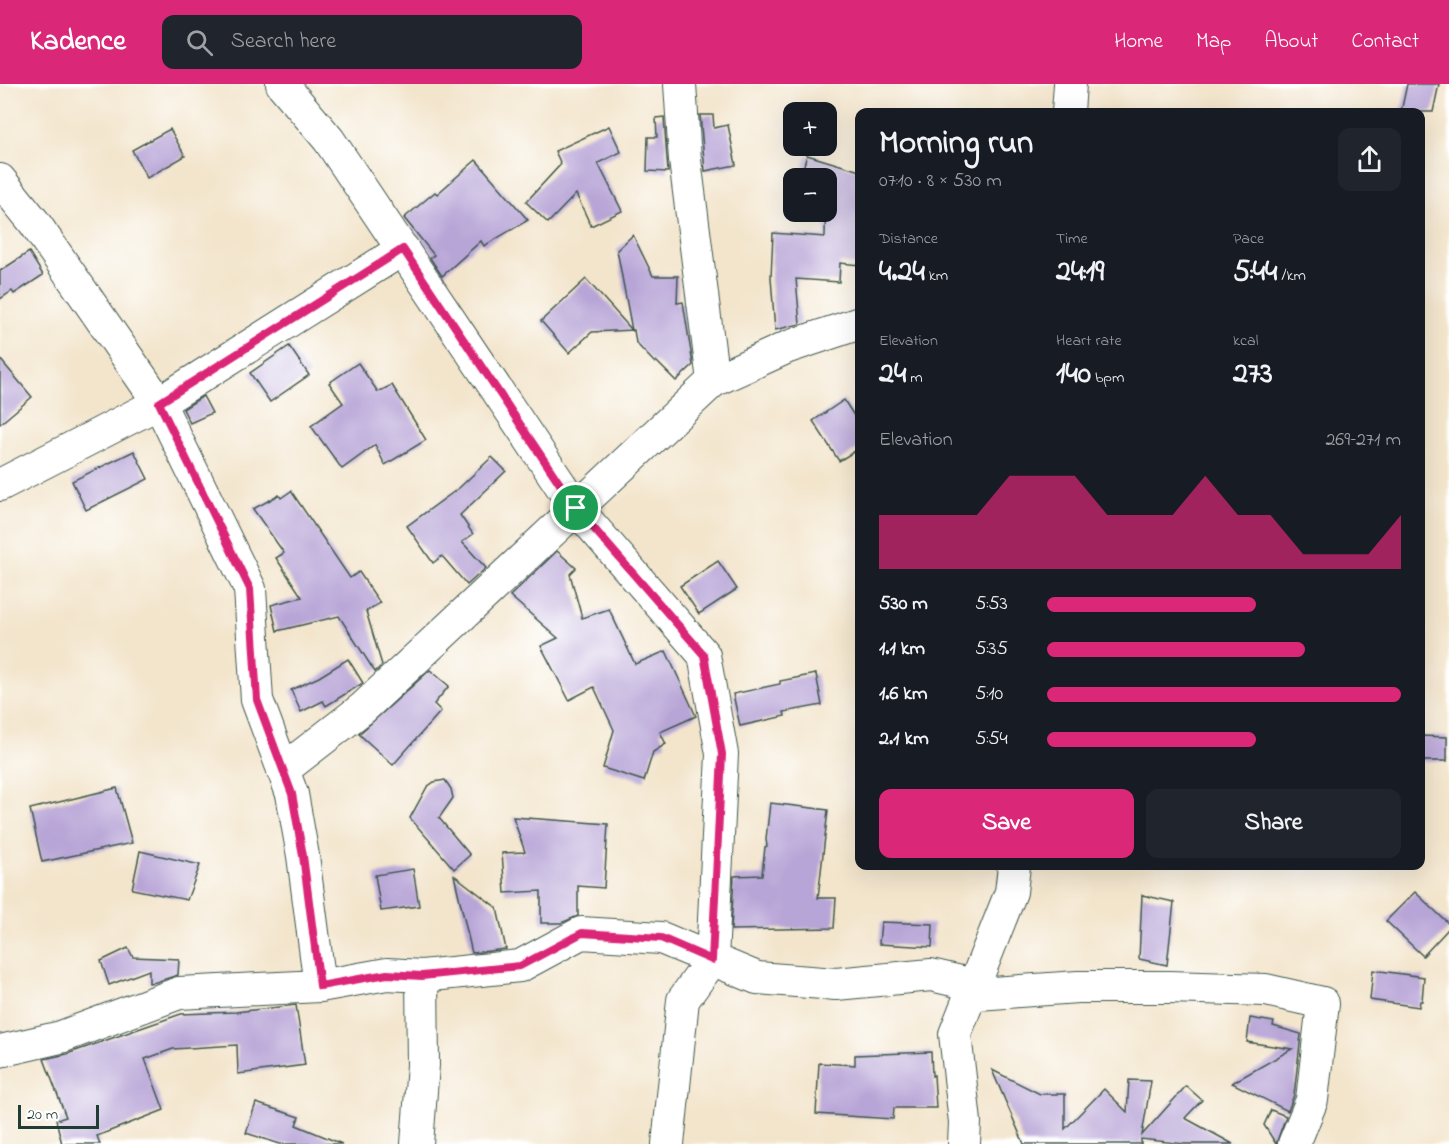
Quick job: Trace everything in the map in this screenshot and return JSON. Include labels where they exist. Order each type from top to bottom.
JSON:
[{"type":"street","points":[[282,84],[329,140],[576,508],[704,655],[722,754],[712,960],[684,1000],[668,1144]]},
{"type":"street","points":[[680,84],[685,160],[713,381]]},
{"type":"street","points":[[1068,108],[1070,84]]},
{"type":"street","points":[[0,180],[34,222],[159,403],[250,589],[257,700],[292,794],[320,986]]},
{"type":"street","points":[[0,485],[159,403],[403,249]]},
{"type":"street","points":[[283,770],[363,708],[713,381],[788,347],[855,325]]},
{"type":"street","points":[[964,1144],[965,1122],[955,1034],[1011,892],[1014,870]]},
{"type":"street","points":[[0,1051],[61,1037],[179,993],[320,986],[387,974],[422,976],[520,966],[582,933],[661,938],[756,978],[836,984],[931,975],[974,985]]},
{"type":"street","points":[[417,1144],[423,1065],[422,976]]},
{"type":"street","points":[[974,985],[977,994],[1078,987],[1266,990],[1323,1003],[1312,1100],[1294,1144]]},
{"type":"building","points":[[1407,84],[1439,84],[1433,112],[1425,112],[1425,108],[1402,108]]},
{"type":"building","points":[[700,115],[713,115],[714,128],[728,125],[736,165],[705,171]]},
{"type":"building","points":[[664,117],[668,172],[647,171],[648,137],[657,137],[656,118]]},
{"type":"building","points":[[609,126],[621,152],[598,163],[622,211],[591,226],[576,194],[548,223],[526,202],[561,164],[555,151]]},
{"type":"building","points":[[170,129],[185,156],[147,178],[132,150]]},
{"type":"building","points":[[807,156],[855,169],[855,264],[840,263],[839,282],[796,279],[800,324],[775,330],[771,278],[773,233],[825,237],[825,222],[837,222],[837,168],[803,168]]},
{"type":"building","points":[[476,160],[528,220],[484,246],[481,241],[442,276],[430,258],[434,255],[404,218],[435,192],[437,194]]},
{"type":"building","points":[[633,235],[653,276],[678,276],[677,303],[683,302],[693,365],[676,381],[636,343],[634,330],[592,332],[569,353],[541,321],[586,279],[632,330],[617,250]]},
{"type":"building","points":[[29,252],[43,275],[14,294],[12,291],[0,299],[0,271]]},
{"type":"building","points":[[289,346],[309,375],[270,402],[250,373]]},
{"type":"building","points":[[0,359],[32,397],[0,424]]},
{"type":"building","points":[[358,363],[378,392],[392,385],[426,440],[385,465],[375,445],[342,469],[311,426],[343,403],[329,383]]},
{"type":"building","points":[[203,396],[212,413],[190,423],[183,409]]},
{"type":"building","points":[[844,400],[855,417],[855,451],[839,461],[813,421]]},
{"type":"building","points":[[134,451],[148,479],[86,510],[72,481]]},
{"type":"building","points":[[492,457],[506,471],[460,515],[473,534],[462,542],[486,568],[467,585],[442,556],[433,563],[407,526],[459,488]]},
{"type":"building","points":[[291,491],[350,578],[359,572],[380,603],[366,611],[382,665],[375,672],[339,616],[277,631],[271,605],[302,597],[276,558],[284,553],[253,509],[279,495],[281,498]]},
{"type":"building","points":[[557,551],[576,568],[570,574],[582,618],[609,609],[635,664],[666,651],[696,716],[660,732],[666,744],[653,752],[644,781],[603,768],[614,730],[594,687],[569,700],[541,646],[558,638],[510,596]]},
{"type":"building","points":[[718,561],[737,589],[699,614],[680,586]]},
{"type":"building","points":[[348,659],[363,683],[326,706],[323,701],[301,712],[291,690],[319,677]]},
{"type":"building","points":[[430,670],[449,686],[434,704],[441,711],[393,765],[359,734]]},
{"type":"building","points":[[816,674],[822,705],[784,712],[785,716],[740,726],[733,694]]},
{"type":"building","points":[[1425,736],[1447,737],[1447,761],[1425,761]]},
{"type":"building","points":[[445,780],[451,789],[453,798],[439,818],[470,855],[454,869],[410,818],[427,787],[434,782]]},
{"type":"building","points":[[117,788],[132,843],[42,862],[30,809]]},
{"type":"building","points":[[770,803],[828,810],[818,898],[836,898],[834,928],[731,930],[734,876],[762,875]]},
{"type":"building","points":[[513,817],[608,824],[604,888],[578,886],[578,916],[561,923],[541,923],[541,891],[505,893],[502,853],[525,852]]},
{"type":"building","points":[[140,851],[200,865],[187,900],[132,889]]},
{"type":"building","points":[[413,869],[419,906],[381,911],[375,875]]},
{"type":"building","points":[[454,875],[497,908],[506,949],[472,953]]},
{"type":"building","points":[[1415,892],[1449,924],[1449,928],[1423,956],[1386,921]]},
{"type":"building","points":[[1142,895],[1174,902],[1167,965],[1139,959]]},
{"type":"building","points":[[881,922],[933,924],[932,947],[879,944]]},
{"type":"building","points":[[128,948],[133,957],[179,959],[178,975],[149,983],[149,970],[109,985],[101,961]]},
{"type":"building","points":[[1373,970],[1424,977],[1422,1001],[1419,1007],[1370,1000]]},
{"type":"building","points":[[296,1005],[305,1065],[238,1074],[237,1045],[173,1049],[145,1059],[164,1110],[97,1136],[100,1144],[62,1144],[56,1120],[66,1117],[44,1059],[67,1054],[181,1014],[236,1012]]},
{"type":"building","points":[[1250,1018],[1274,1022],[1273,1026],[1301,1034],[1294,1095],[1288,1111],[1232,1083],[1292,1049],[1247,1042]]},
{"type":"building","points":[[931,1052],[936,1108],[894,1108],[893,1119],[816,1114],[819,1063],[855,1065],[855,1055]]},
{"type":"building","points":[[992,1070],[1040,1094],[1065,1094],[1065,1129],[1104,1089],[1127,1112],[1129,1080],[1151,1081],[1142,1135],[1186,1086],[1202,1100],[1185,1118],[1233,1144],[1185,1144],[1141,1139],[1141,1144],[1024,1144]]},
{"type":"building","points":[[256,1103],[299,1117],[296,1125],[342,1144],[280,1144],[246,1133]]},
{"type":"building","points":[[1271,1110],[1286,1116],[1276,1144],[1264,1125]]},
{"type":"route","points":[[403,249],[576,508],[704,655],[722,754],[712,960],[661,938],[582,933],[520,966],[422,976],[387,974],[320,986],[303,856],[292,794],[257,700],[250,589],[159,403],[403,249]]}]
